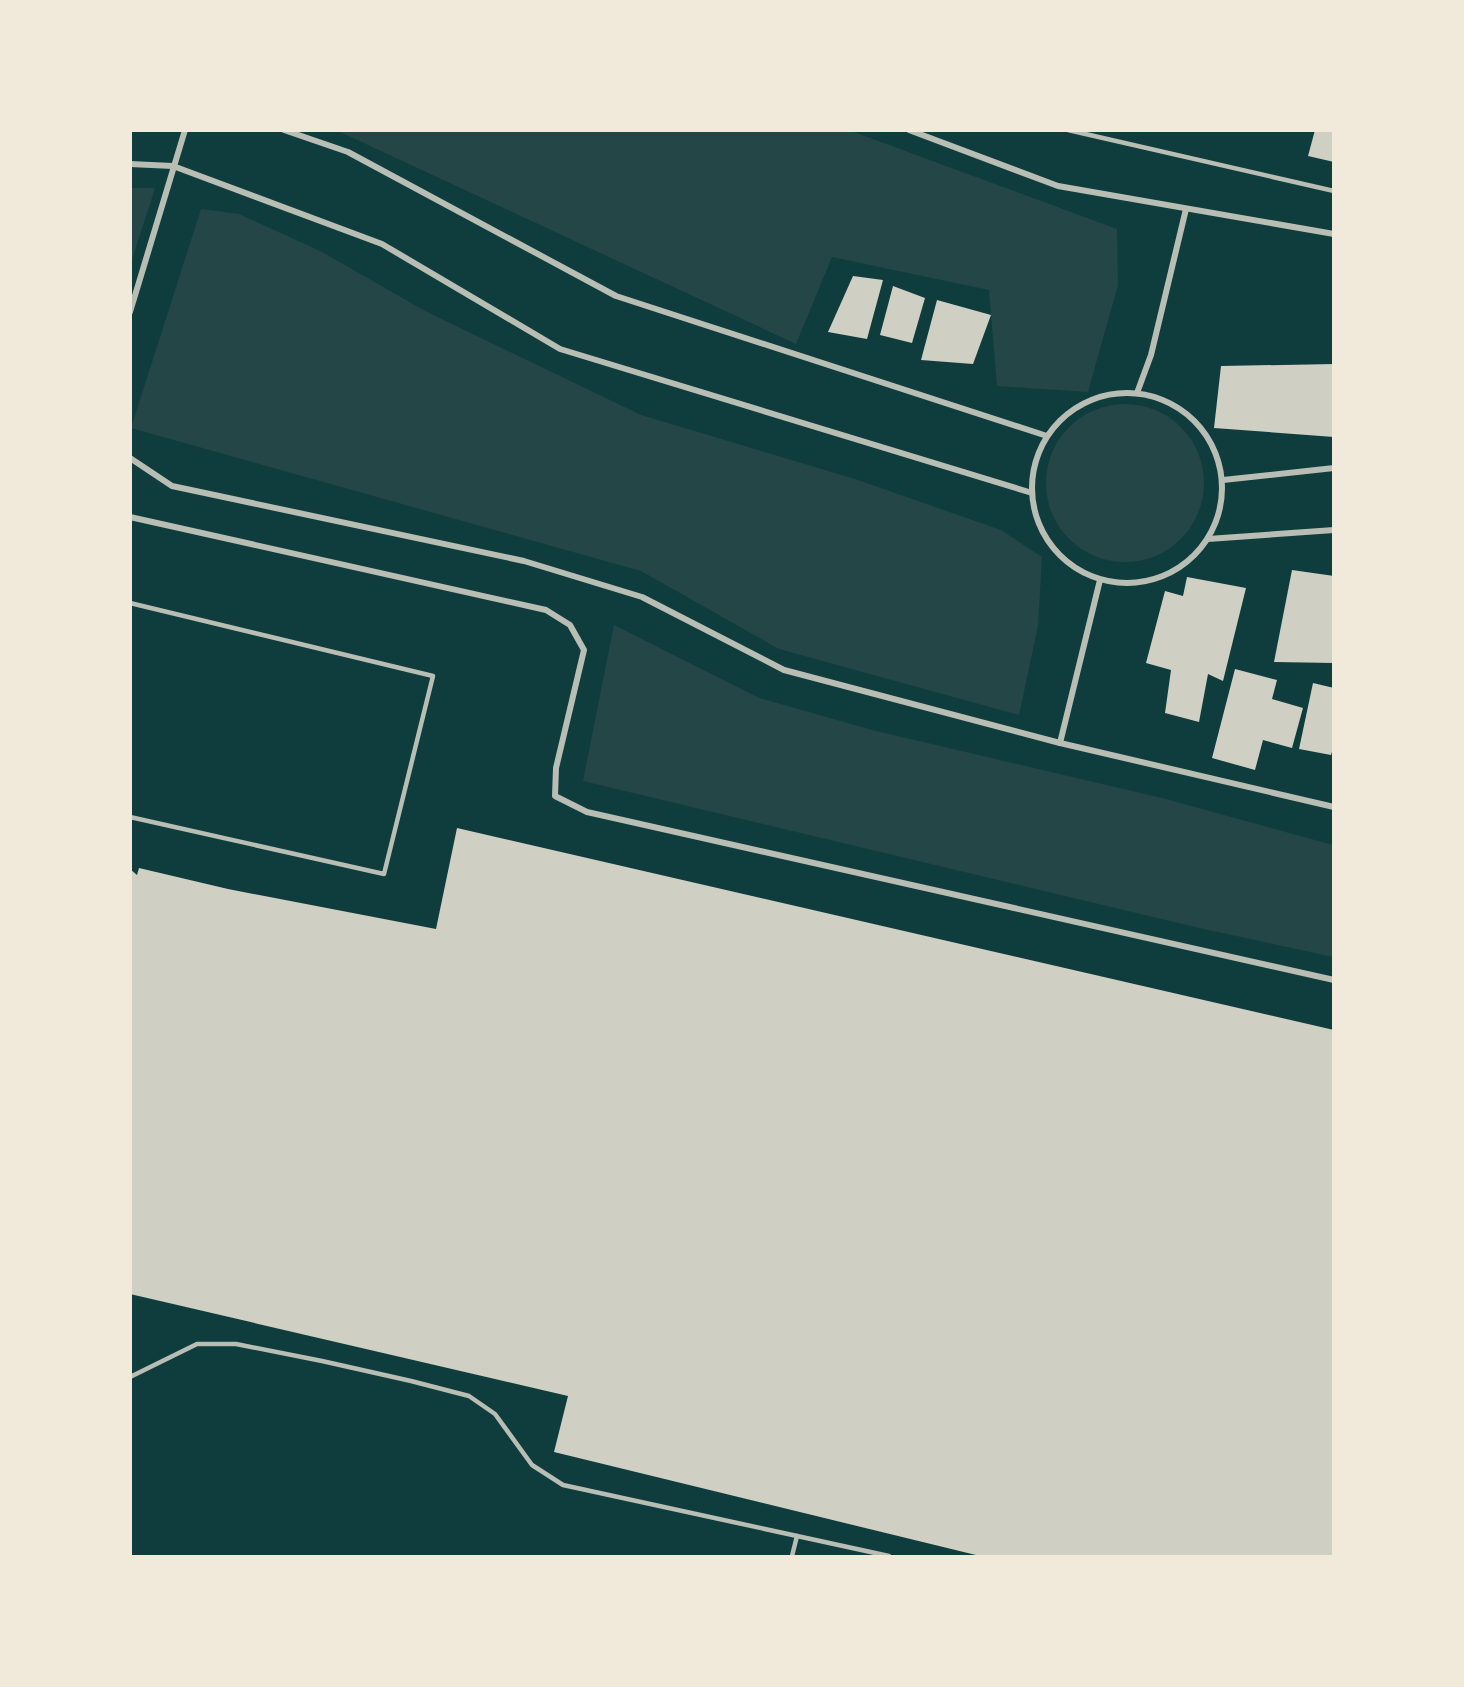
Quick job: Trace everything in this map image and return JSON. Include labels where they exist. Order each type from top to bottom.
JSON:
[{"type":"street","points":[[130,312],[185,130]]},
{"type":"street","points":[[284,130],[348,152],[616,296],[1047,436]]},
{"type":"street","points":[[909,130],[1058,186],[1334,234]]},
{"type":"street","points":[[130,164],[173,166],[382,244],[560,350],[1032,493]]},
{"type":"street","points":[[1137,393],[1151,355],[1186,209]]},
{"type":"street","points":[[1137,393],[1169,403],[1196,422],[1214,449],[1223,480],[1220,511],[1208,539],[1188,562],[1161,578],[1131,584],[1100,580],[1076,569],[1055,552],[1040,530],[1032,504],[1032,478],[1036,455],[1062,417],[1082,404],[1104,395],[1137,393]]},
{"type":"street","points":[[130,458],[172,486],[524,561],[642,597],[784,670],[1060,743],[1334,807]]},
{"type":"street","points":[[1223,480],[1334,468]]},
{"type":"street","points":[[130,517],[546,610],[570,625],[584,650],[556,768],[555,796],[587,812],[1334,980]]},
{"type":"street","points":[[1208,539],[1334,530]]},
{"type":"street","points":[[1060,743],[1100,580]]},
{"type":"lane","points":[[1068,130],[1334,191]]},
{"type":"lane","points":[[130,603],[433,676],[384,874],[130,817]]},
{"type":"lane","points":[[130,1377],[197,1344],[236,1344],[322,1360],[411,1381],[469,1396],[495,1414],[532,1465],[563,1485],[889,1557]]},
{"type":"lane","points":[[792,1557],[797,1536]]},
{"type":"shaded area","points":[[338,131],[851,131],[1117,229],[1118,285],[1088,392],[997,386],[989,290],[832,257],[796,344]]},
{"type":"shaded area","points":[[130,188],[155,188],[131,263]]},
{"type":"shaded area","points":[[201,209],[239,214],[322,252],[425,311],[641,415],[855,479],[1001,530],[1042,557],[1038,626],[1019,715],[779,649],[641,571],[131,428]]},
{"type":"shaded area","points":[[1125,404],[1140,405],[1155,410],[1169,417],[1181,427],[1191,439],[1198,453],[1203,468],[1203,498],[1198,513],[1191,527],[1181,539],[1169,549],[1155,556],[1140,561],[1125,562],[1110,561],[1095,556],[1081,549],[1069,539],[1059,527],[1052,513],[1047,498],[1046,483],[1047,468],[1052,453],[1059,439],[1069,427],[1081,417],[1095,410],[1110,405]]},
{"type":"shaded area","points":[[614,625],[759,698],[872,730],[1166,799],[1333,845],[1333,957],[1195,927],[583,781]]},
{"type":"building","points":[[1315,130],[1334,130],[1334,162],[1308,156]]},
{"type":"building","points":[[853,276],[883,280],[867,339],[828,332]]},
{"type":"building","points":[[893,286],[925,298],[912,343],[880,335]]},
{"type":"building","points":[[937,300],[991,315],[973,364],[921,360]]},
{"type":"building","points":[[1334,364],[1334,437],[1214,428],[1221,366]]},
{"type":"building","points":[[1292,570],[1334,576],[1334,663],[1274,662]]},
{"type":"building","points":[[1187,577],[1246,588],[1223,681],[1208,674],[1199,722],[1165,713],[1171,670],[1146,663],[1165,591],[1183,596]]},
{"type":"building","points":[[1235,669],[1277,680],[1272,699],[1303,708],[1292,748],[1263,740],[1255,770],[1212,758]]},
{"type":"building","points":[[1313,683],[1334,688],[1334,745],[1331,755],[1299,749]]},
{"type":"building","points":[[457,828],[1334,1030],[1334,1556],[980,1556],[554,1452],[568,1396],[130,1294],[130,869],[137,875],[139,868],[228,889],[436,929]]}]
